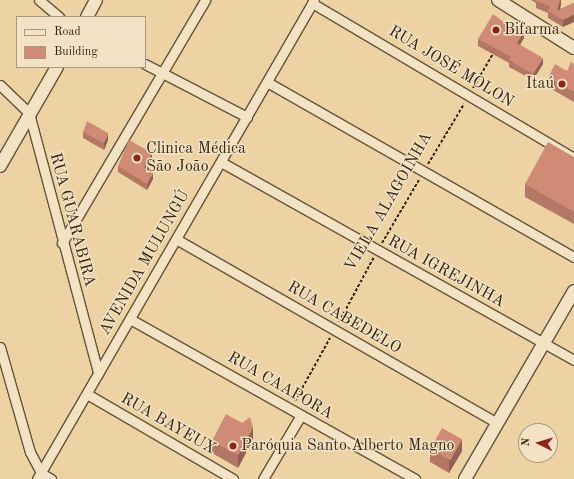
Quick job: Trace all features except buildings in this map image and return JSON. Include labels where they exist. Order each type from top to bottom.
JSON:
[{"type":"main road","points":[[88,16],[96,0]]},
{"type":"main road","points":[[498,0],[574,48]]},
{"type":"main road","points":[[0,166],[29,113],[56,68]]},
{"type":"main road","points":[[465,479],[574,292]]},
{"type":"street","points":[[39,0],[58,16]]},
{"type":"street","points":[[62,243],[205,0]]},
{"type":"street","name":"AVENIDA MULUNGÚ","points":[[39,476],[313,2]]},
{"type":"street","name":"RUA JOSÉ MOLON","points":[[313,2],[574,158]]},
{"type":"street","points":[[146,64],[247,117]]},
{"type":"street","points":[[267,82],[574,257]]},
{"type":"street","points":[[0,85],[29,113]]},
{"type":"street","name":"RUA GUARABIRA","points":[[29,113],[62,243],[98,373]]},
{"type":"street","name":"RUA IGREJINHA","points":[[220,162],[574,360]]},
{"type":"street","name":"RUA CABEDELO","points":[[176,239],[497,423]]},
{"type":"street","name":"RUA CAAPORA","points":[[130,319],[415,479]]},
{"type":"street","points":[[0,347],[23,433],[39,476],[51,479]]},
{"type":"street","name":"RUA BAYEUX","points":[[87,394],[234,479]]},
{"type":"street","points":[[263,479],[301,415]]},
{"type":"path","name":"VIELA ALAGOINHA","points":[[290,409],[378,250],[496,47]]},
{"type":"place","name":"Bifarma","points":[[496,30]]},
{"type":"place","name":"Itaú","points":[[562,84]]},
{"type":"place","name":"Clinica Médica São João","points":[[137,158]]},
{"type":"place","name":"Paróquia Santo Alberto Magno","points":[[233,446]]}]
